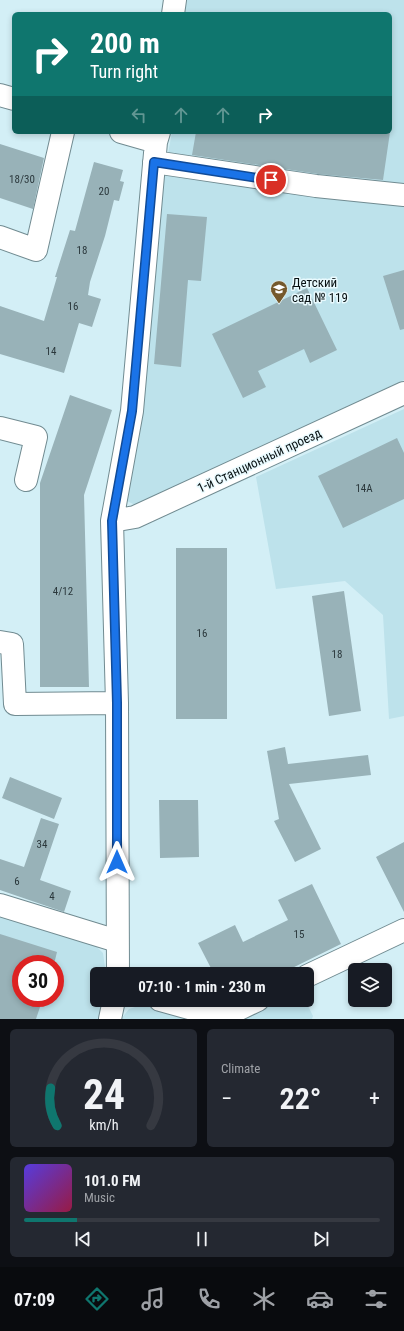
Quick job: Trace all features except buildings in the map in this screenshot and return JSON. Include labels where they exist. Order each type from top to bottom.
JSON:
[{"type":"street","points":[[173,12],[175,0]]},
{"type":"street","points":[[0,95],[12,98]]},
{"type":"street","points":[[0,237],[36,250],[63,134]]},
{"type":"street","points":[[127,134],[157,145],[316,186],[404,195]]},
{"type":"street","points":[[118,967],[117,703],[112,521],[132,411],[157,145]]},
{"type":"street","name":"1-й Станционный проезд","points":[[112,521],[134,517],[404,393]]},
{"type":"street","points":[[0,429],[36,437],[26,480]]},
{"type":"street","points":[[0,642],[12,644],[15,704],[117,703]]},
{"type":"street","points":[[0,905],[117,941]]},
{"type":"street","points":[[314,973],[404,930]]},
{"type":"street","points":[[110,1019],[113,1007]]},
{"type":"street","points":[[186,1007],[211,1014],[243,1007]]},
{"type":"shaded area","points":[[187,0],[404,0],[404,380],[135,505],[123,499],[157,213],[172,134],[392,134],[392,12],[185,12]]},
{"type":"shaded area","points":[[404,409],[404,716],[389,719],[383,615],[345,581],[276,589],[256,477]]},
{"type":"shaded area","points":[[0,916],[96,946],[103,953],[105,967],[90,967],[90,1007],[101,1007],[98,1019],[0,1019]]},
{"type":"shaded area","points":[[135,1007],[156,1007],[196,1019],[121,1019],[129,1009]]},
{"type":"shaded area","points":[[267,1007],[308,1007],[313,1016],[312,1019],[234,1019],[245,1017]]},
{"type":"place","name":"Детский сад № 119","points":[[279,304]]},
{"type":"route","points":[[117,862],[117,703],[112,521],[132,411],[154,162],[271,180]]}]
